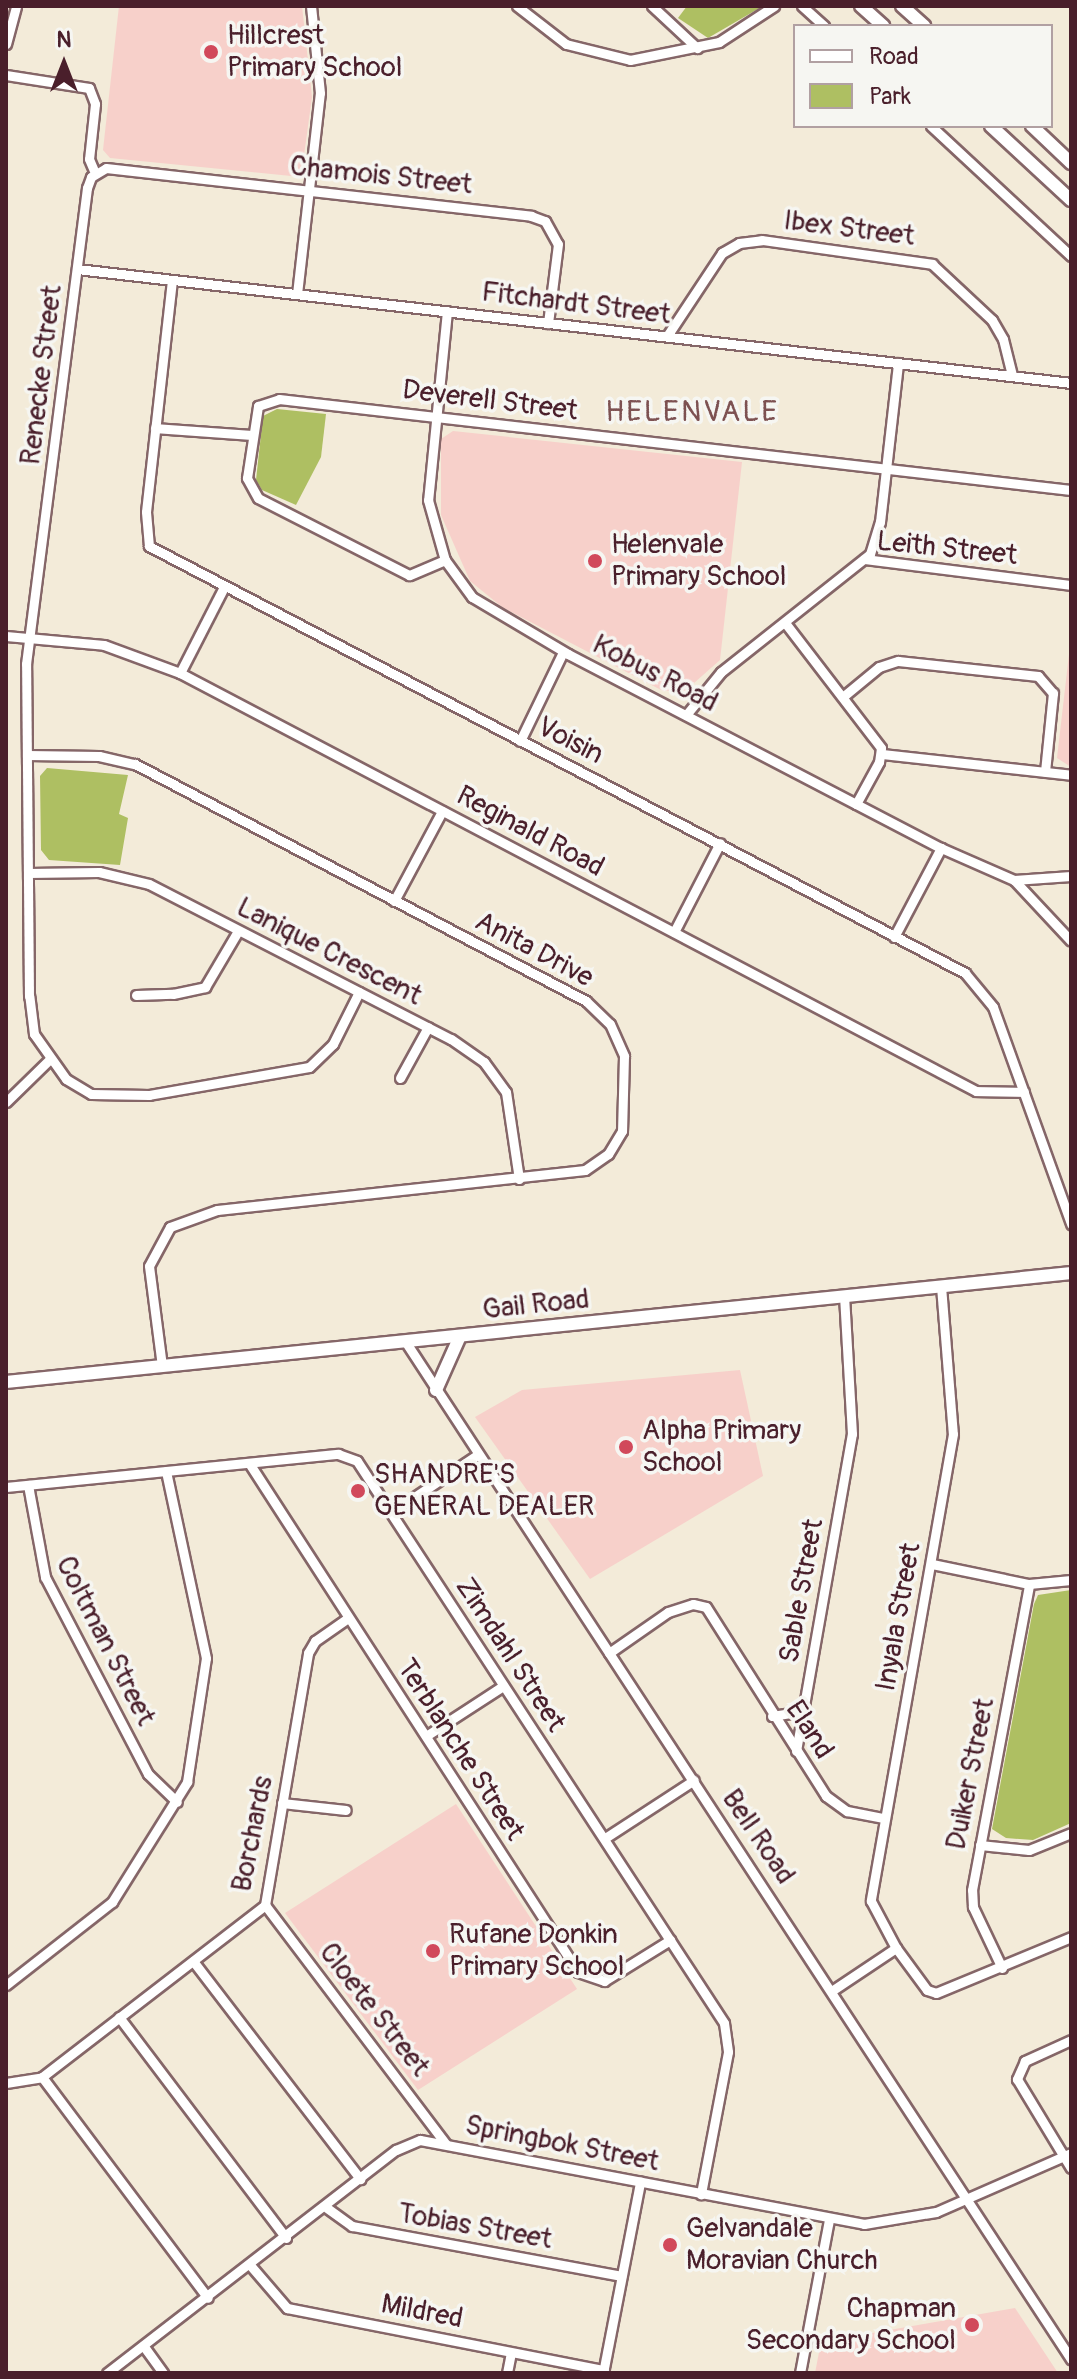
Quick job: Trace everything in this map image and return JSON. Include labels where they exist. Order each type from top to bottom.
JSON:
[{"type":"street","points":[[6,44],[16,6]]},
{"type":"street","points":[[297,294],[320,93],[311,6]]},
{"type":"street","points":[[517,6],[566,44],[593,55],[649,60],[732,36],[774,6]]},
{"type":"street","points":[[652,6],[697,48]]},
{"type":"street","points":[[802,6],[822,24]]},
{"type":"street","points":[[861,6],[881,24]]},
{"type":"street","points":[[902,6],[922,24]]},
{"type":"street","name":"Renecke Street","points":[[6,75],[89,88],[95,104],[89,159],[95,173],[85,195],[33,637],[26,664],[31,1024],[49,1060],[91,1094],[114,1098],[291,1074],[323,1057],[359,992]]},
{"type":"street","points":[[933,128],[1071,256]]},
{"type":"street","points":[[993,128],[1071,200]]},
{"type":"street","points":[[1034,128],[1071,163]]},
{"type":"street","name":"Chamois Street","points":[[95,173],[106,168],[517,213],[545,221],[558,244],[548,323]]},
{"type":"street","name":"Ibex Street","points":[[667,336],[727,248],[748,241],[776,242],[932,264],[992,320],[1003,339],[1012,376]]},
{"type":"street","name":"Fitchardt Street","points":[[77,269],[1071,383]]},
{"type":"street","name":"Voisin","points":[[172,280],[145,538],[162,555],[965,973],[985,992],[1071,1224]]},
{"type":"street","name":"Kobus Road","points":[[447,311],[428,500],[445,560],[481,604],[563,652],[856,804],[941,848],[1014,880],[1071,941]]},
{"type":"street","points":[[865,559],[877,536],[898,363]]},
{"type":"street","name":"Deverell Street","points":[[445,560],[409,575],[258,498],[247,478],[251,435],[258,406],[272,399],[1071,490]]},
{"type":"street","points":[[155,428],[251,435]]},
{"type":"street","name":"Leith Street","points":[[686,715],[721,672],[865,559],[1071,585]]},
{"type":"street","points":[[180,673],[224,587]]},
{"type":"street","points":[[786,624],[870,726],[882,754]]},
{"type":"street","name":"Reginald Road","points":[[6,636],[104,645],[180,673],[976,1091],[1024,1092]]},
{"type":"street","points":[[520,741],[563,652]]},
{"type":"street","points":[[845,695],[892,661],[1038,676],[1053,693],[1045,772]]},
{"type":"street","points":[[882,754],[1071,775]]},
{"type":"street","points":[[856,804],[882,754]]},
{"type":"street","name":"Anita Drive","points":[[27,755],[99,756],[135,764],[586,1001],[619,1040],[626,1083],[617,1142],[585,1170],[217,1210],[182,1219],[160,1239],[149,1266],[162,1366]]},
{"type":"street","points":[[394,901],[442,811]]},
{"type":"street","points":[[674,932],[720,843]]},
{"type":"street","points":[[894,937],[941,848]]},
{"type":"street","name":"Lanique Crescent","points":[[28,873],[127,877],[428,1027],[484,1062],[498,1077],[510,1104],[519,1179]]},
{"type":"street","points":[[1014,880],[1071,876]]},
{"type":"street","points":[[136,995],[173,994],[205,987],[238,931]]},
{"type":"street","points":[[400,1078],[428,1027]]},
{"type":"street","points":[[6,1102],[49,1060]]},
{"type":"street","name":"Gail Road","points":[[6,1382],[1071,1273]]},
{"type":"street","name":"Inyala Street","points":[[941,1286],[954,1419],[932,1564],[882,1818],[871,1896],[896,1948],[927,1990],[944,1993],[1002,1968]]},
{"type":"street","name":"Sable Street","points":[[796,1751],[854,1418],[844,1296]]},
{"type":"street","points":[[436,1390],[460,1336]]},
{"type":"street","name":"Bell Road","points":[[405,1341],[477,1455],[833,1990],[1071,2359]]},
{"type":"street","points":[[392,1512],[477,1455]]},
{"type":"street","name":"Zimdahl Street","points":[[6,1487],[249,1463],[347,1457],[357,1461],[724,2023],[729,2039],[701,2194]]},
{"type":"street","name":"Terblanche Street","points":[[249,1463],[346,1619],[584,1977],[610,1979],[670,1940]]},
{"type":"street","points":[[6,1985],[112,1902],[187,1782],[207,1672],[166,1471]]},
{"type":"street","name":"Coltman Street","points":[[28,1485],[45,1577],[148,1774],[177,1802]]},
{"type":"street","points":[[932,1564],[1029,1584],[1071,1580]]},
{"type":"street","name":"Duiker Street","points":[[1002,1968],[972,1899],[1029,1584]]},
{"type":"street","name":"Eland","points":[[609,1653],[668,1612],[701,1605],[715,1615],[772,1716],[832,1802],[882,1818]]},
{"type":"street","name":"Borchards","points":[[6,2083],[42,2077],[265,1905],[308,1653],[315,1641],[346,1619]]},
{"type":"street","points":[[426,1736],[503,1686]]},
{"type":"street","points":[[772,1716],[803,1711]]},
{"type":"street","points":[[605,1838],[694,1780]]},
{"type":"street","points":[[282,1803],[346,1810]]},
{"type":"street","points":[[980,1845],[1029,1850],[1071,1833]]},
{"type":"street","name":"Cloete Street","points":[[265,1905],[446,2144]]},
{"type":"street","points":[[1002,1968],[1071,1937]]},
{"type":"street","points":[[833,1990],[896,1948]]},
{"type":"street","points":[[193,1961],[360,2179]]},
{"type":"street","points":[[119,2017],[286,2238]]},
{"type":"street","points":[[1071,2040],[1025,2061],[1017,2073],[1021,2092],[1067,2154],[1071,2168]]},
{"type":"street","points":[[42,2077],[208,2298]]},
{"type":"street","name":"Springbok Street","points":[[107,2373],[145,2348],[409,2142],[446,2144],[829,2220],[898,2222],[968,2198],[1067,2154]]},
{"type":"street","points":[[603,2372],[640,2182]]},
{"type":"street","name":"Tobias Street","points":[[327,2208],[352,2226],[621,2276]]},
{"type":"street","points":[[800,2373],[829,2220]]},
{"type":"street","name":"Mildred","points":[[250,2265],[273,2298],[287,2308],[603,2372]]},
{"type":"street","points":[[145,2348],[163,2373]]},
{"type":"street","points":[[507,2373],[511,2353]]},
{"type":"shaded area","name":"Hillcrest Primary School","points":[[119,6],[302,6],[312,97],[301,177],[110,158],[103,150]]},
{"type":"shaded area","name":"Helenvale Primary School","points":[[453,431],[742,462],[720,660],[685,691],[663,691],[502,607],[470,581],[441,515],[441,439]]},
{"type":"shaded area","points":[[1071,637],[1071,767],[1057,758]]},
{"type":"shaded area","name":"Alpha Primary School","points":[[740,1370],[763,1476],[590,1579],[475,1417],[522,1390]]},
{"type":"shaded area","name":"Rufane Donkin Primary School","points":[[456,1804],[577,1989],[418,2090],[285,1913]]},
{"type":"shaded area","name":"Chapman Secondary School","points":[[1015,2308],[1058,2373],[815,2373],[821,2342]]},
{"type":"green space","points":[[687,6],[763,6],[708,38],[678,18]]},
{"type":"green space","points":[[277,409],[326,414],[321,457],[296,505],[262,490],[256,480],[263,416]]},
{"type":"green space","points":[[47,768],[128,775],[119,814],[128,818],[120,865],[49,860],[41,850],[40,776]]},
{"type":"green space","points":[[1071,1590],[1071,1823],[1033,1840],[1006,1838],[992,1829],[1034,1604],[1038,1595]]},
{"type":"place","name":"Hillcrest Primary School","points":[[211,52]]},
{"type":"place","name":"Helenvale Primary School","points":[[595,561]]},
{"type":"place","name":"Alpha Primary School","points":[[626,1447]]},
{"type":"place","name":"SHANDRE'S GENERAL DEALER","points":[[358,1491]]},
{"type":"place","name":"Rufane Donkin Primary School","points":[[433,1951]]},
{"type":"place","name":"Gelvandale Moravian Church","points":[[670,2245]]},
{"type":"place","name":"Chapman Secondary School","points":[[972,2325]]},
{"type":"district","name":"HELENVALE","points":[[692,412]]}]
